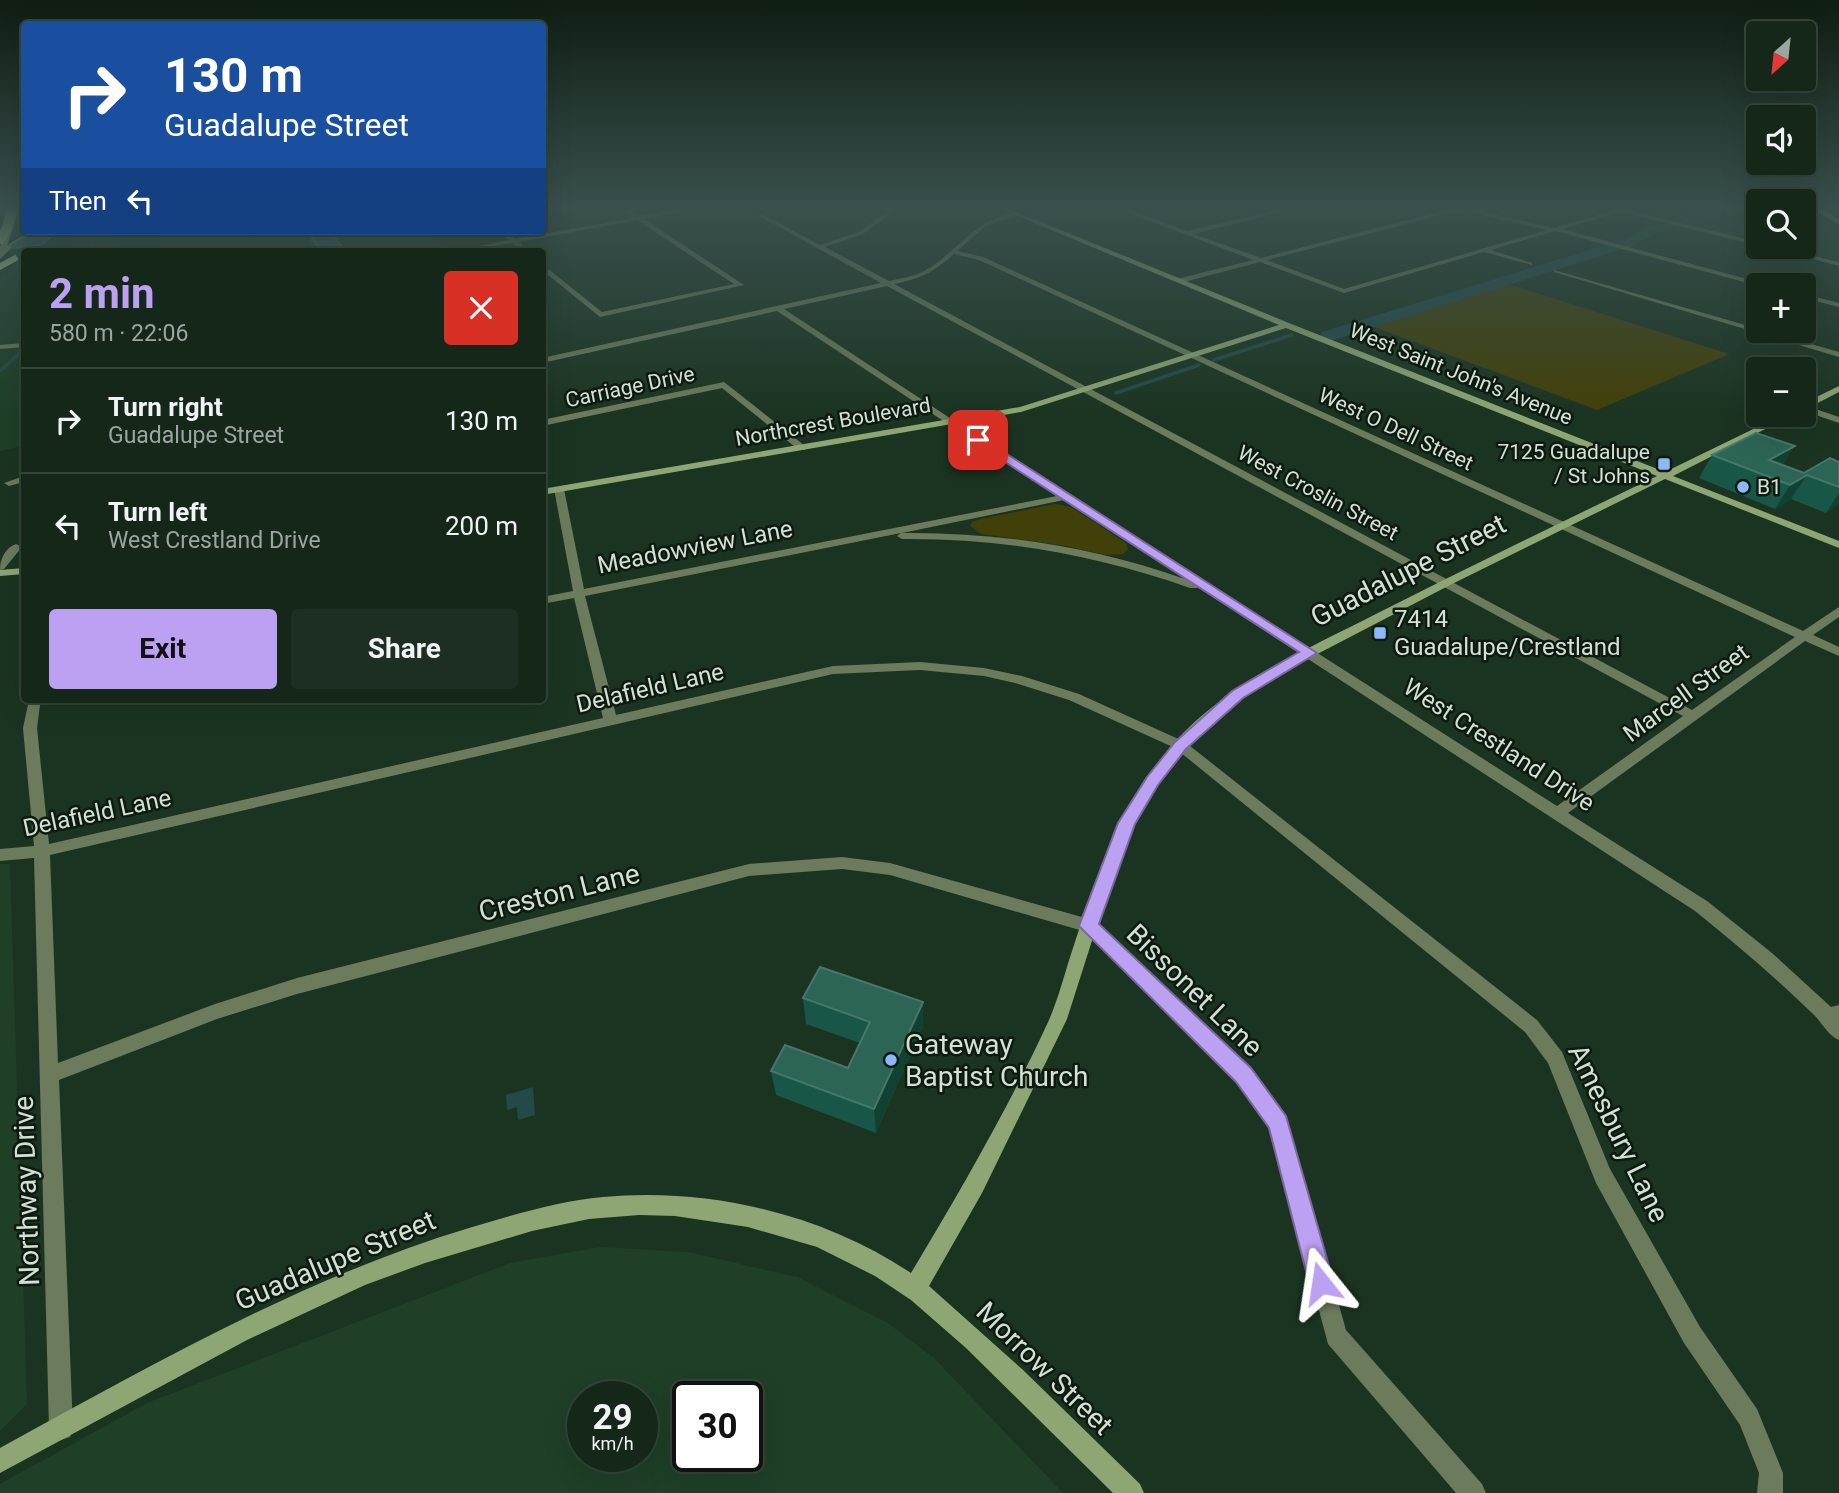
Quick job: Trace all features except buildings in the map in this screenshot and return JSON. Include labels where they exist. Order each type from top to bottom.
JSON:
[{"type":"street","points":[[553,276],[600,315],[740,285],[726,276]]},
{"type":"street","name":"West Croslin Street","points":[[873,276],[1693,716]]},
{"type":"street","points":[[546,360],[917,276]]},
{"type":"street","name":"West O Dell Street","points":[[1020,276],[1839,652]]},
{"type":"street","name":"West Saint John's Avenue","points":[[1167,276],[1839,545]]},
{"type":"street","points":[[1180,281],[1200,276]]},
{"type":"street","points":[[1302,276],[1344,291],[1397,276]]},
{"type":"street","points":[[1572,276],[1839,355]]},
{"type":"street","points":[[1816,299],[1839,305]]},
{"type":"street","name":"West Crestland Drive","points":[[778,308],[948,421],[1701,905],[1834,1014],[1839,1032]]},
{"type":"street","name":"Northcrest Boulevard","points":[[546,491],[1021,409],[1286,325]]},
{"type":"street","points":[[0,340],[21,338]]},
{"type":"street","points":[[0,347],[21,345]]},
{"type":"street","name":"Carriage Drive","points":[[546,422],[724,384],[802,448]]},
{"type":"street","points":[[1816,401],[1839,389]]},
{"type":"street","points":[[1816,412],[1839,420]]},
{"type":"street","name":"Guadalupe Street","points":[[0,1461],[279,1312],[370,1271],[517,1224],[602,1208],[671,1205],[737,1214],[796,1230],[856,1254],[915,1288],[975,1186],[1058,1019],[1127,823],[1153,781],[1180,746],[1233,697],[1310,653],[1446,583],[1765,427]]},
{"type":"street","points":[[9,483],[21,480]]},
{"type":"street","points":[[559,489],[579,594],[610,720]]},
{"type":"street","name":"Meadowview Lane","points":[[546,600],[1066,497]]},
{"type":"street","name":"Meadowview Lane","points":[[857,538],[954,536],[1047,545],[1126,564],[1221,596]]},
{"type":"street","points":[[0,567],[16,547]]},
{"type":"street","points":[[0,573],[21,571]]},
{"type":"street","name":"Marcell Street","points":[[1559,812],[1839,611]]},
{"type":"street","name":"Delafield Lane","points":[[0,855],[42,851],[833,670],[920,666],[984,672],[1046,687],[1180,746]]},
{"type":"street","name":"Northway Drive","points":[[38,703],[30,728],[42,851],[61,1428]]},
{"type":"street","name":"Amesbury Lane","points":[[1180,746],[1531,1026],[1555,1058],[1603,1176],[1692,1335],[1749,1417],[1771,1483]]},
{"type":"street","name":"Creston Lane","points":[[51,1074],[215,1012],[297,986],[749,870],[842,863],[890,869],[1089,926]]},
{"type":"street","name":"Bissonet Lane","points":[[1089,926],[1243,1075],[1279,1124],[1335,1336],[1473,1493]]},
{"type":"street","name":"Morrow Street","points":[[915,1288],[1036,1396],[1131,1493]]},
{"type":"shaded area","points":[[21,276],[21,447],[0,451],[0,277]]},
{"type":"shaded area","points":[[1502,282],[1729,354],[1597,410],[1369,325]]},
{"type":"shaded area","points":[[1055,504],[1071,507],[1126,543],[1128,549],[1123,554],[1106,555],[1067,546],[982,534],[970,526],[972,522],[981,519]]},
{"type":"shaded area","points":[[0,864],[10,864],[27,1404],[0,1431]]},
{"type":"shaded area","points":[[600,1247],[688,1252],[797,1277],[888,1323],[934,1358],[1063,1493],[0,1493],[0,1484],[147,1403],[510,1263]]},
{"type":"water","points":[[533,1087],[535,1115],[518,1120],[517,1107],[507,1110],[506,1095]]},
{"type":"waterway","points":[[1328,336],[1522,276]]},
{"type":"waterway","points":[[1214,360],[1292,335]]},
{"type":"waterway","points":[[0,371],[21,352]]},
{"type":"waterway","points":[[1116,393],[1199,365]]},
{"type":"place","name":"7125 Guadalupe / St Johns","points":[[1664,464]]},
{"type":"place","name":"B1","points":[[1743,487]]},
{"type":"place","name":"7414 Guadalupe/Crestland","points":[[1380,633]]},
{"type":"place","name":"Gateway Baptist Church","points":[[891,1060]]},
{"type":"route","points":[[978,440],[1310,653],[1237,694],[1180,746],[1153,781],[1127,823],[1104,878],[1089,926],[1243,1075],[1279,1124],[1321,1283]]}]
